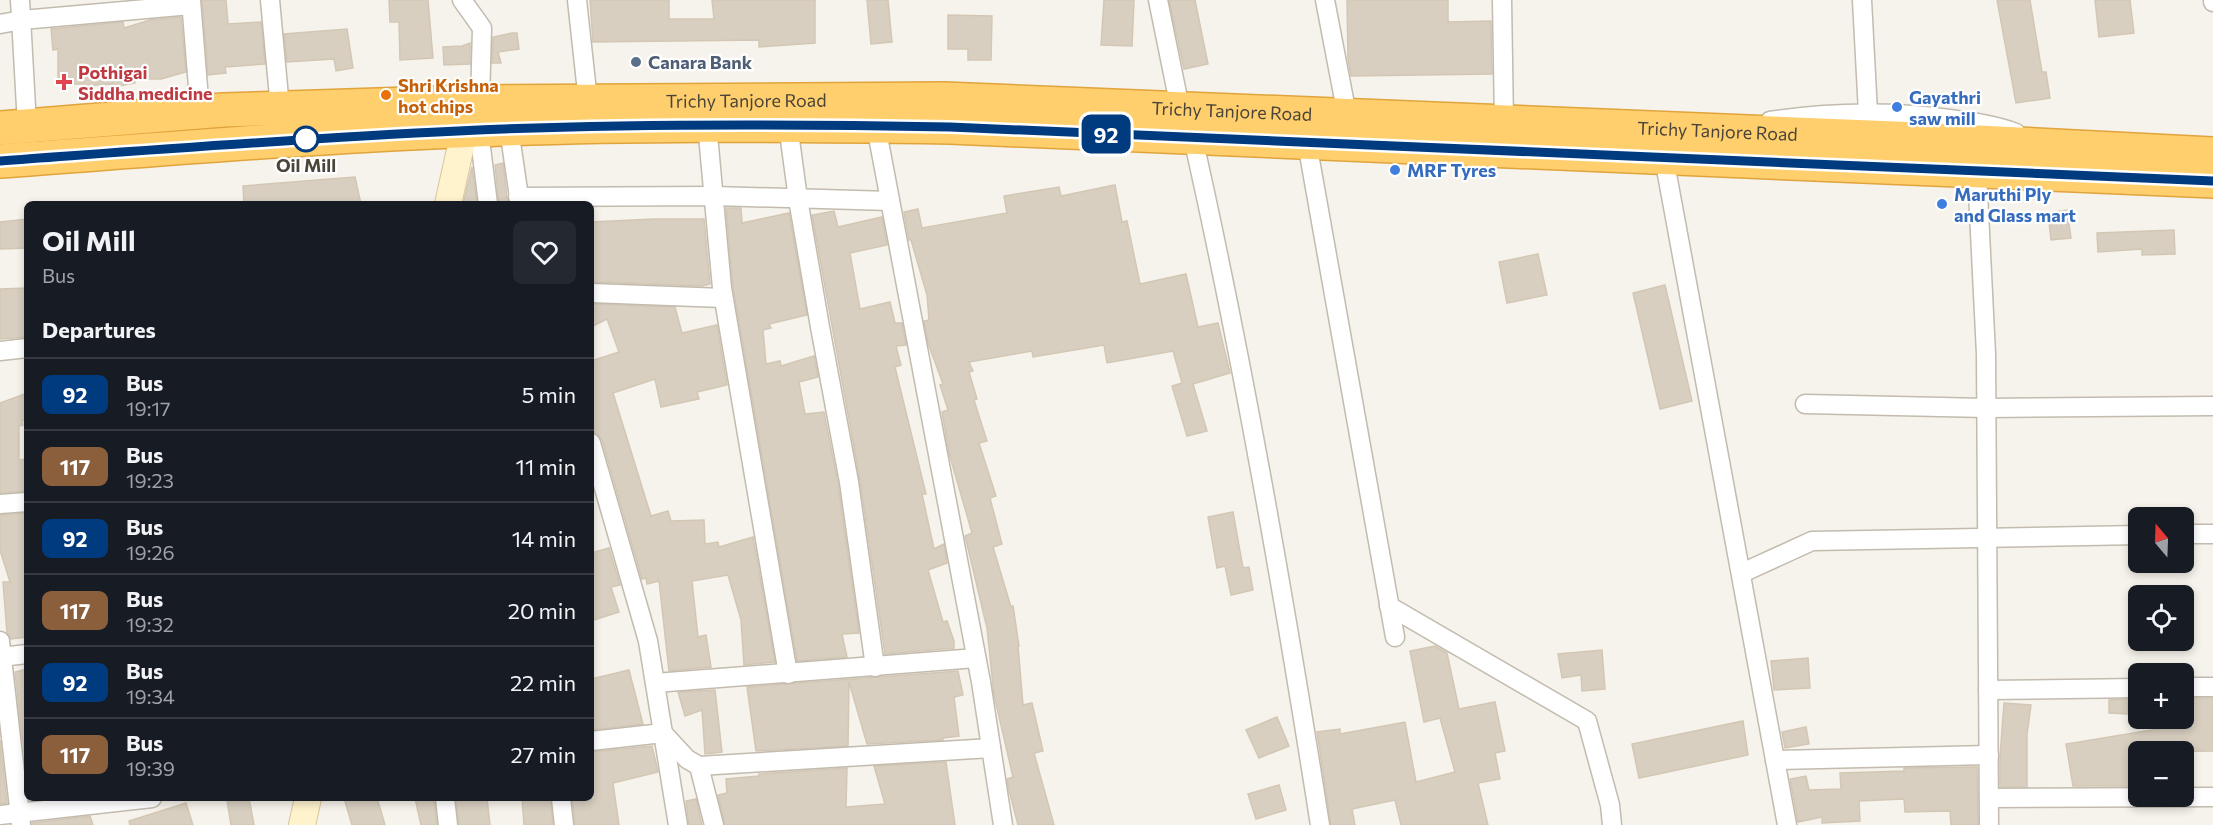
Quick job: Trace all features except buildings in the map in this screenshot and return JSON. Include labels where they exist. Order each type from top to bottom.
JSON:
[{"type":"highway","name":"Trichy Tanjore Road","points":[[0,161],[213,145],[480,119],[588,101],[945,99],[1725,131],[2213,154]]},
{"type":"highway","name":"Trichy Tanjore Road","points":[[14,127],[280,108],[480,119],[950,127],[2213,181]]},
{"type":"street","points":[[14,127],[22,20],[20,0]]},
{"type":"street","points":[[270,0],[280,108]]},
{"type":"street","points":[[462,0],[482,28],[480,119],[488,201]]},
{"type":"street","points":[[577,0],[588,101]]},
{"type":"street","points":[[1158,0],[1180,108]]},
{"type":"street","points":[[1325,0],[1347,116]]},
{"type":"street","points":[[1502,0],[1504,122]]},
{"type":"street","points":[[1862,0],[1868,113]]},
{"type":"street","points":[[0,24],[191,2],[200,112]]},
{"type":"street","points":[[1725,131],[1806,115],[1838,112],[1868,113],[1924,116],[1970,122],[2002,128],[2051,146]]},
{"type":"street","points":[[480,119],[519,201],[714,196],[890,201]]},
{"type":"street","points":[[449,201],[480,119]]},
{"type":"street","points":[[707,124],[723,298],[788,674]]},
{"type":"street","points":[[788,125],[820,327],[849,482],[874,667]]},
{"type":"street","points":[[876,126],[976,658],[1003,825]]},
{"type":"street","points":[[1193,138],[1220,257],[1302,706],[1320,825]]},
{"type":"street","points":[[1307,143],[1395,637]]},
{"type":"street","points":[[1664,159],[1787,825]]},
{"type":"street","points":[[1977,172],[1986,354],[1989,825]]},
{"type":"street","points":[[594,293],[723,298]]},
{"type":"street","points":[[0,351],[24,348]]},
{"type":"street","points":[[1805,404],[1986,408],[2213,406]]},
{"type":"street","points":[[594,453],[648,641],[678,825]]},
{"type":"street","points":[[0,504],[24,502]]},
{"type":"street","points":[[2194,534],[2213,534]]},
{"type":"street","points":[[1742,573],[1812,541],[2128,535]]},
{"type":"street","points":[[1389,606],[1587,721],[1610,805],[1612,825]]},
{"type":"street","points":[[21,819],[1,652],[24,654]]},
{"type":"street","points":[[655,683],[976,658]]},
{"type":"street","points":[[2194,687],[2213,687]]},
{"type":"street","points":[[1988,690],[2128,688]]},
{"type":"street","points":[[663,733],[687,759],[699,766],[991,748]]},
{"type":"street","points":[[594,741],[663,733]]},
{"type":"street","points":[[1775,760],[1989,755]]},
{"type":"street","points":[[699,766],[714,825]]},
{"type":"street","points":[[1989,798],[2213,797]]},
{"type":"street","points":[[0,815],[21,819],[133,801]]},
{"type":"street","points":[[302,825],[307,801]]},
{"type":"street","points":[[445,801],[448,825]]},
{"type":"street","points":[[561,801],[564,825]]},
{"type":"bus line","name":"92","points":[[0,161],[225,144],[456,131],[707,124],[950,127],[2213,181]]},
{"type":"place","name":"Canara Bank","points":[[636,62]]},
{"type":"place","name":"Pothigai Siddha medicine","points":[[64,82]]},
{"type":"place","name":"Shri Krishna hot chips","points":[[386,95]]},
{"type":"place","name":"Gayathri saw mill","points":[[1897,107]]},
{"type":"place","name":"Oil Mill","points":[[306,139]]},
{"type":"place","name":"MRF Tyres","points":[[1395,170]]},
{"type":"place","name":"Maruthi Ply and Glass mart","points":[[1942,204]]}]
